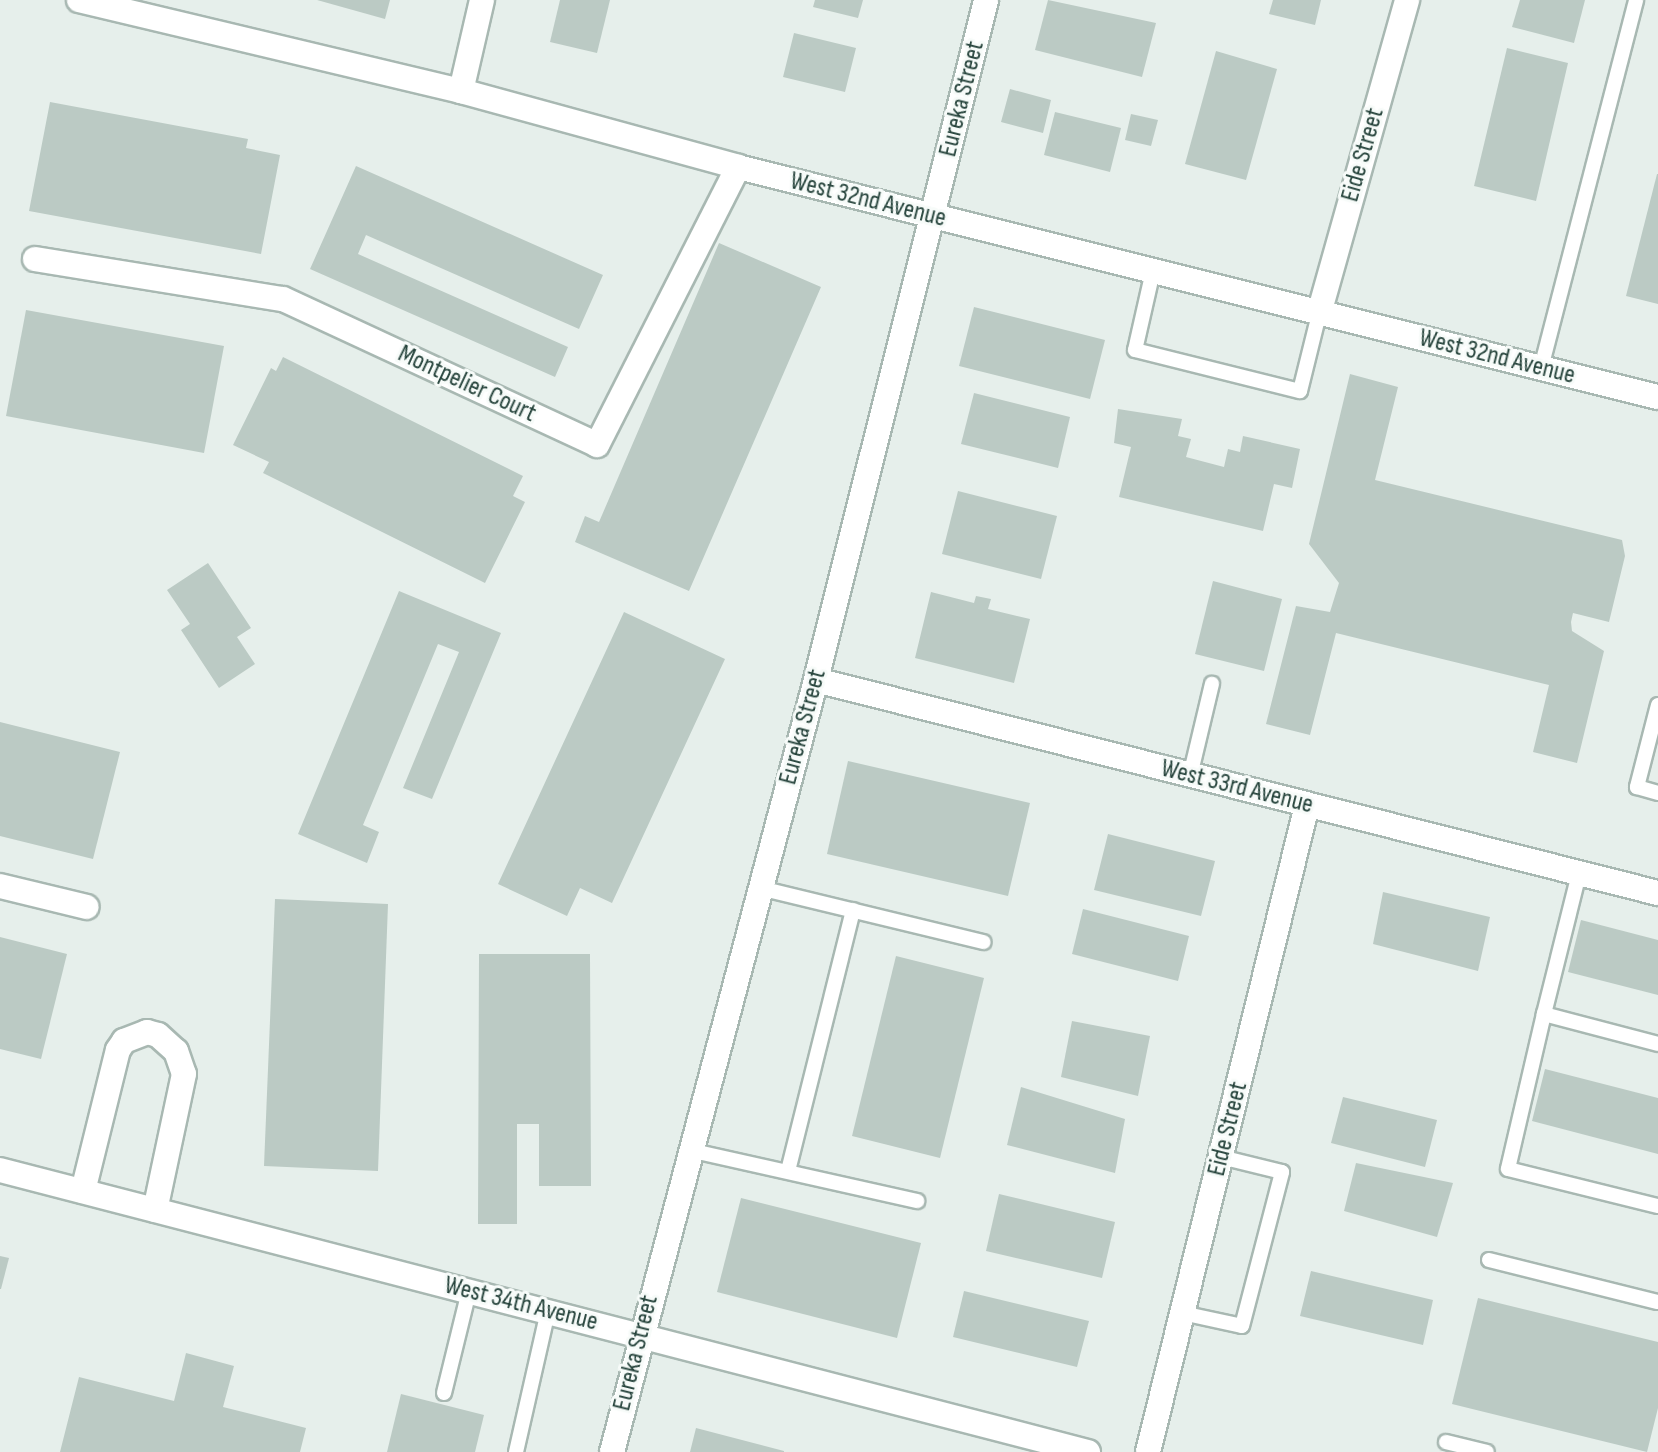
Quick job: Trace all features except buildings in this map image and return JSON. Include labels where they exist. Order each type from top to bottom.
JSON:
[{"type":"street","name":"West 32nd Avenue","points":[[79,0],[461,91],[738,167],[1320,310],[1658,397]]},
{"type":"street","points":[[461,91],[482,0]]},
{"type":"street","name":"Eureka Street","points":[[612,1452],[640,1334],[816,680],[986,0]]},
{"type":"street","name":"Eide Street","points":[[1320,310],[1407,0]]},
{"type":"street","name":"Montpelier Court","points":[[35,259],[283,299],[597,445],[738,167]]},
{"type":"street","name":"West 33rd Avenue","points":[[816,680],[1658,893]]},
{"type":"street","name":"Eide Street","points":[[1148,1452],[1307,805]]},
{"type":"street","points":[[0,886],[87,907]]},
{"type":"street","points":[[83,1191],[118,1050],[124,1041],[147,1032],[158,1035],[184,1063],[155,1210]]},
{"type":"street","name":"West 34th Avenue","points":[[0,1170],[1088,1452]]},
{"type":"lane","points":[[1541,368],[1636,0]]},
{"type":"lane","points":[[1153,271],[1135,350],[1300,391],[1320,310]]},
{"type":"lane","points":[[1190,776],[1212,684]]},
{"type":"lane","points":[[1658,705],[1654,737],[1637,787],[1658,793]]},
{"type":"lane","points":[[1579,874],[1508,1169],[1658,1206]]},
{"type":"lane","points":[[760,888],[984,942]]},
{"type":"lane","points":[[788,1171],[853,910]]},
{"type":"lane","points":[[1544,1014],[1658,1044]]},
{"type":"lane","points":[[689,1150],[917,1201]]},
{"type":"lane","points":[[1182,1313],[1242,1326],[1282,1172],[1221,1157]]},
{"type":"lane","points":[[1489,1260],[1658,1302]]},
{"type":"lane","points":[[444,1393],[469,1291]]},
{"type":"lane","points":[[516,1452],[548,1311]]},
{"type":"lane","points":[[1446,1442],[1487,1452]]}]
